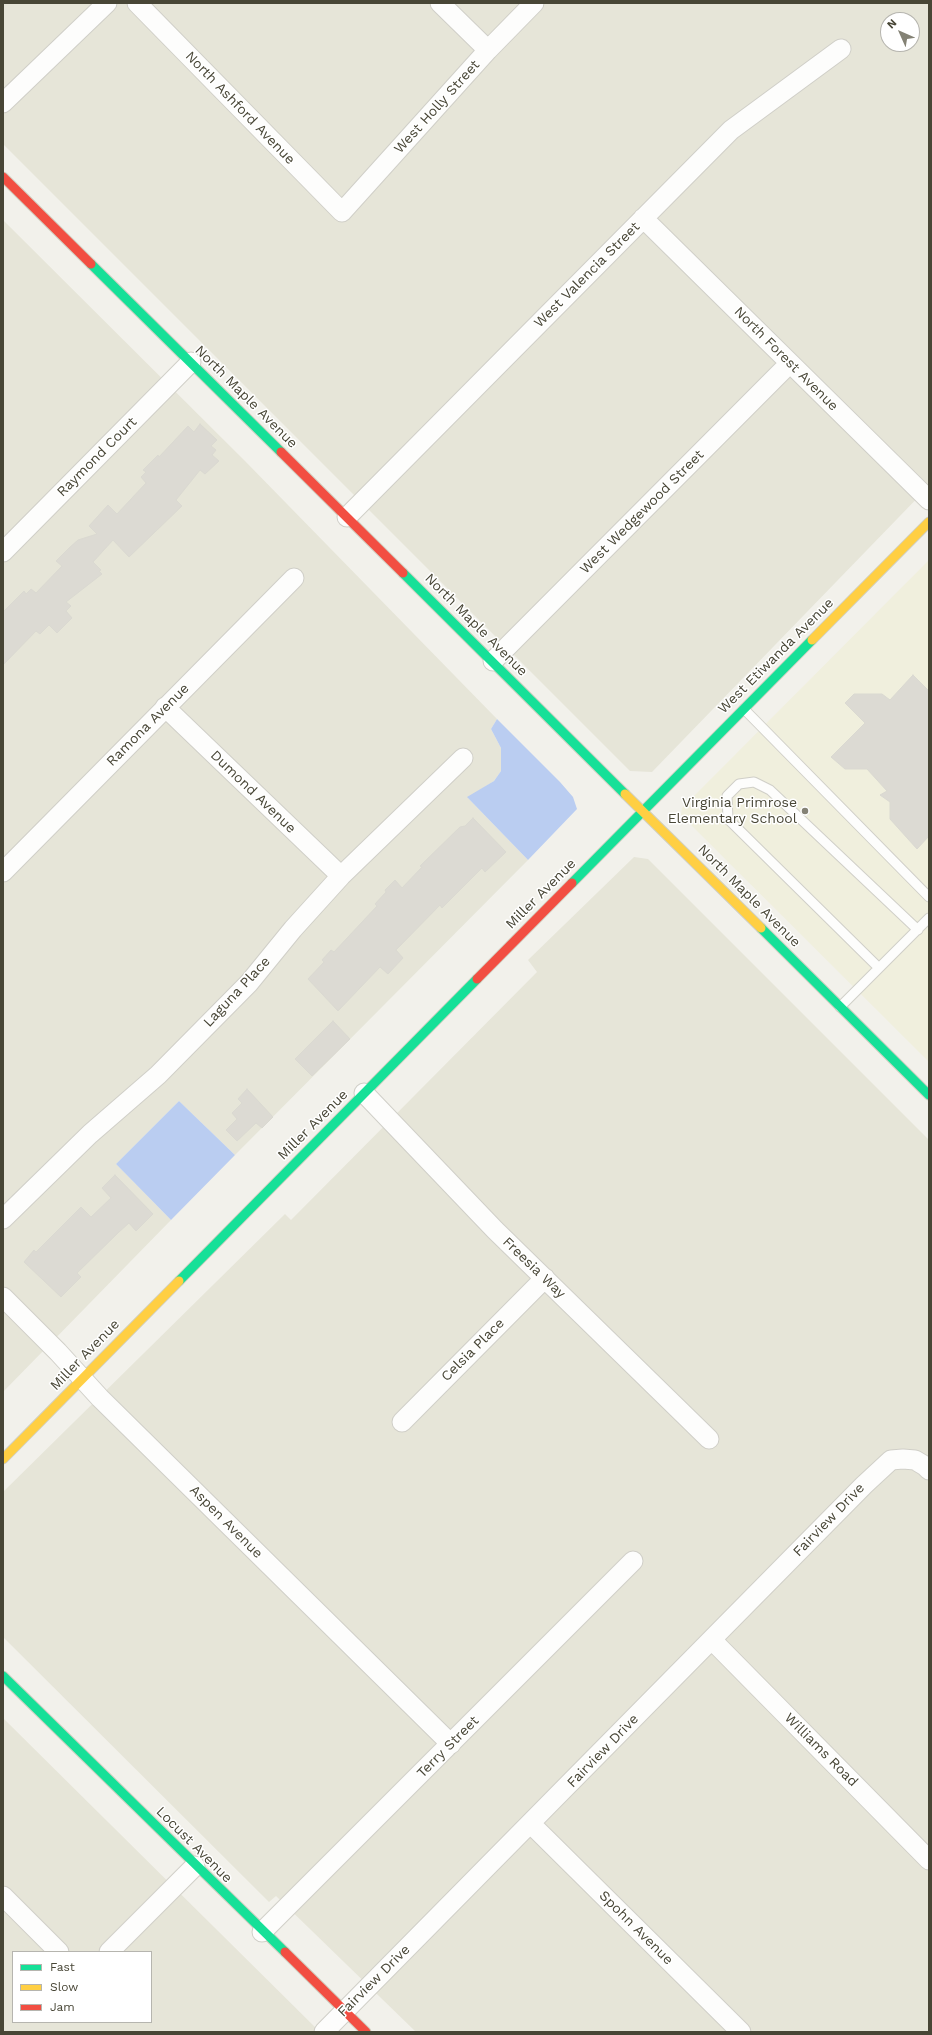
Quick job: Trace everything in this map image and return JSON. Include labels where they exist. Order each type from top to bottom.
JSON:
[{"type":"street","points":[[3,103],[107,3]]},
{"type":"street","name":"North Ashford Avenue","points":[[137,3],[342,212]]},
{"type":"street","points":[[440,3],[488,50]]},
{"type":"street","name":"West Holly Street","points":[[342,212],[488,50],[534,3]]},
{"type":"street","name":"West Valencia Street","points":[[347,517],[731,130],[841,49]]},
{"type":"street","name":"North Maple Avenue","points":[[3,177],[493,661],[929,1095]]},
{"type":"street","name":"North Forest Avenue","points":[[643,218],[929,500]]},
{"type":"street","name":"Raymond Court","points":[[3,552],[191,362]]},
{"type":"street","name":"West Wedgewood Street","points":[[493,661],[790,362]]},
{"type":"street","name":"West Etiwanda Avenue","points":[[643,810],[929,522]]},
{"type":"street","name":"Ramona Avenue","points":[[3,872],[294,578]]},
{"type":"street","name":"Dumond Avenue","points":[[166,707],[341,876]]},
{"type":"street","name":"Laguna Place","points":[[3,1219],[90,1134],[158,1075],[249,984],[293,929],[341,876],[463,758]]},
{"type":"street","name":"Miller Avenue","points":[[3,1459],[643,810]]},
{"type":"street","name":"Freesia Way","points":[[364,1093],[495,1230],[709,1439]]},
{"type":"street","name":"Celsia Place","points":[[402,1422],[545,1278]]},
{"type":"street","name":"Aspen Avenue","points":[[3,1297],[58,1352],[82,1379],[451,1744]]},
{"type":"street","points":[[9,1439],[45,1416]]},
{"type":"street","name":"Fairview Drive","points":[[324,2032],[880,1469],[891,1460],[904,1459],[914,1460],[926,1466],[929,1470]]},
{"type":"street","name":"Terry Street","points":[[262,1932],[633,1561]]},
{"type":"street","name":"Williams Road","points":[[712,1640],[929,1860]]},
{"type":"street","name":"Locust Avenue","points":[[3,1676],[262,1932],[366,2032]]},
{"type":"street","name":"Spohn Avenue","points":[[531,1824],[741,2032]]},
{"type":"street","points":[[110,1951],[195,1866]]},
{"type":"street","points":[[3,1896],[58,1951]]},
{"type":"lane","points":[[744,709],[929,897]]},
{"type":"lane","points":[[878,967],[728,819],[727,796],[739,784],[754,782],[770,790],[918,930]]},
{"type":"lane","points":[[840,1007],[878,967],[929,918]]},
{"type":"shaded area","points":[[3,3],[929,3],[929,486],[652,772],[630,771],[3,144]]},
{"type":"shaded area","points":[[3,220],[245,461],[497,719],[491,729],[501,748],[501,771],[494,781],[468,798],[528,860],[235,1155],[179,1101],[116,1164],[171,1220],[3,1392]]},
{"type":"shaded area","name":"Virginia Primrose Elementary School","points":[[929,560],[929,1062],[681,815],[682,808]]},
{"type":"shaded area","points":[[634,857],[648,859],[929,1140],[929,2032],[416,2032],[276,1896],[269,1902],[3,1637],[3,1492],[285,1214],[291,1220],[537,972],[528,960]]},
{"type":"shaded area","points":[[3,1718],[320,2032],[3,2032]]},
{"type":"water","points":[[497,719],[560,782],[573,797],[577,809],[528,860],[467,797],[494,781],[501,771],[501,748],[491,729]]},
{"type":"water","points":[[179,1101],[235,1155],[171,1220],[116,1164]]},
{"type":"building","points":[[200,424],[217,440],[211,446],[216,450],[212,455],[219,461],[205,474],[200,470],[176,500],[182,506],[129,557],[113,540],[93,562],[101,570],[99,571],[102,574],[66,602],[71,606],[66,611],[72,618],[57,633],[49,625],[40,634],[36,631],[3,665],[3,612],[24,591],[26,594],[31,589],[36,593],[62,566],[56,561],[69,548],[78,540],[97,534],[89,526],[108,505],[117,514],[146,483],[141,477],[146,472],[143,470],[158,455],[159,457],[188,426],[194,432]]},
{"type":"building","points":[[913,675],[929,691],[929,836],[917,849],[890,819],[890,802],[880,795],[887,791],[867,769],[845,769],[831,757],[865,723],[845,703],[854,694],[882,694],[890,700]]},
{"type":"building","points":[[473,818],[506,852],[485,872],[482,868],[442,908],[440,905],[396,950],[403,958],[388,974],[380,967],[338,1011],[308,979],[324,962],[322,960],[331,950],[334,952],[377,906],[375,904],[386,892],[385,890],[395,880],[402,888],[422,867],[420,866],[460,827],[465,826]]},
{"type":"building","points":[[333,1021],[350,1039],[312,1076],[295,1059]]},
{"type":"building","points":[[247,1089],[273,1117],[262,1128],[256,1123],[237,1141],[226,1130],[237,1119],[232,1113],[242,1103],[238,1099]]},
{"type":"building","points":[[115,1175],[153,1214],[136,1231],[129,1223],[119,1232],[77,1273],[81,1277],[61,1297],[24,1262],[34,1250],[36,1252],[81,1207],[91,1217],[111,1198],[102,1188]]},
{"type":"traffic: fast","points":[[91,264],[281,452]]},
{"type":"traffic: fast","points":[[403,573],[625,794]]},
{"type":"traffic: fast","points":[[572,883],[812,640]]},
{"type":"traffic: fast","points":[[761,928],[929,1095]]},
{"type":"traffic: fast","points":[[179,1281],[477,979]]},
{"type":"traffic: fast","points":[[3,1676],[285,1952]]},
{"type":"traffic: slow","points":[[812,640],[929,522]]},
{"type":"traffic: slow","points":[[625,794],[761,928]]},
{"type":"traffic: slow","points":[[3,1459],[179,1281]]},
{"type":"traffic: jam","points":[[3,177],[91,264]]},
{"type":"traffic: jam","points":[[281,452],[403,573]]},
{"type":"traffic: jam","points":[[477,979],[572,883]]},
{"type":"traffic: jam","points":[[285,1952],[366,2032]]},
{"type":"place","name":"Virginia Primrose Elementary School","points":[[805,811]]}]
